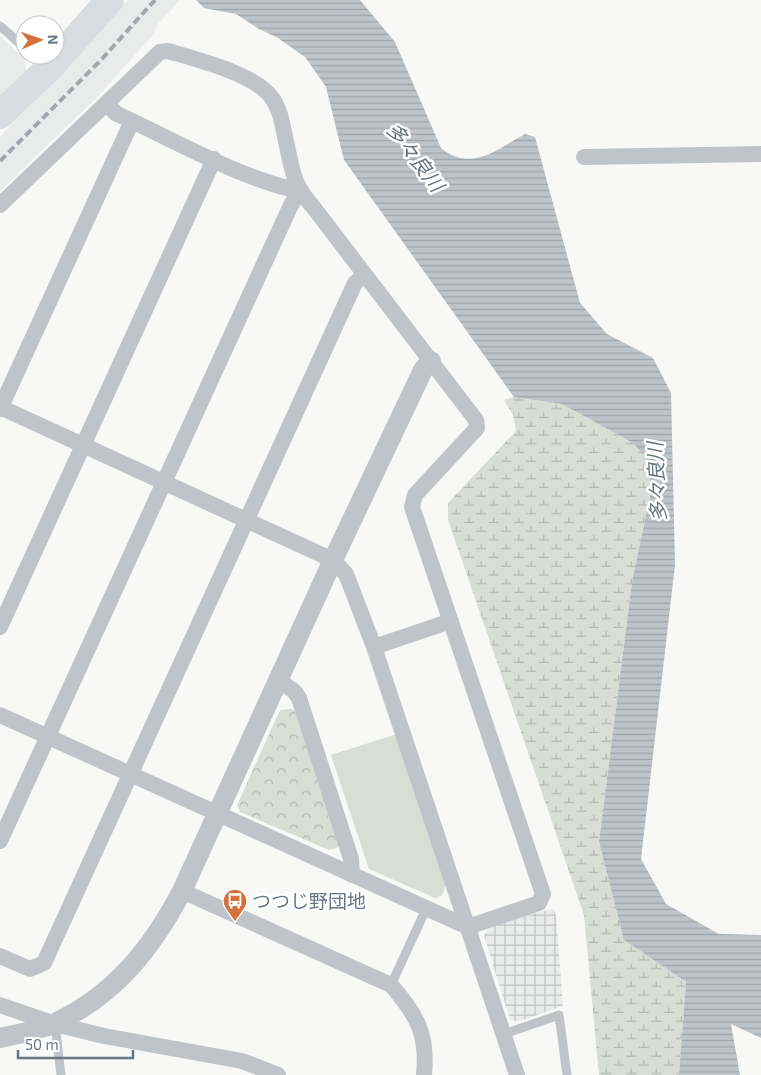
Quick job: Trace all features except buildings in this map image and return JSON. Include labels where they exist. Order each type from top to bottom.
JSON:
[{"type":"highway","points":[[65,40],[110,0]]},
{"type":"highway","points":[[0,115],[38,65]]},
{"type":"street","points":[[0,205],[160,52],[168,51],[230,70],[272,97],[279,111],[299,191],[366,275],[476,420],[477,428],[415,494],[412,508],[452,621],[543,894],[539,903],[468,927],[131,775],[48,735],[0,715]]},
{"type":"street","points":[[106,104],[117,114],[214,159],[278,187],[299,191]]},
{"type":"street","points":[[132,121],[0,408],[333,560],[346,574],[374,647],[517,1075]]},
{"type":"street","points":[[584,157],[761,154]]},
{"type":"street","points":[[0,627],[82,444],[214,159]]},
{"type":"street","points":[[0,842],[299,191]]},
{"type":"street","points":[[0,956],[30,969],[44,963],[355,283],[366,275]]},
{"type":"street","points":[[0,1038],[55,1024],[97,998],[129,970],[165,923],[182,891],[333,560],[423,370],[431,361]]},
{"type":"street","points":[[374,647],[452,621]]},
{"type":"street","points":[[278,680],[294,690],[299,698],[351,859],[352,875]]},
{"type":"street","points":[[182,891],[391,984],[412,1009],[422,1035],[425,1059],[424,1075]]},
{"type":"street","points":[[0,1005],[55,1024],[104,1036],[242,1061],[278,1075]]},
{"type":"lane","points":[[0,26],[15,39]]},
{"type":"lane","points":[[391,984],[426,909]]},
{"type":"lane","points":[[504,1034],[559,1015],[567,1075]]},
{"type":"lane","points":[[55,1024],[61,1075]]},
{"type":"shaded area","points":[[128,0],[180,0],[158,24],[152,36],[98,96],[0,191],[0,137]]},
{"type":"shaded area","points":[[0,36],[15,50],[15,65],[25,65],[26,71],[0,97]]},
{"type":"shaded area","points":[[553,908],[556,915],[563,1006],[517,1022],[510,1019],[484,936],[490,927]]},
{"type":"green space","points":[[514,397],[562,404],[633,443],[649,461],[651,491],[632,582],[599,842],[624,940],[686,982],[679,1075],[599,1075],[584,915],[448,520],[448,503],[516,431],[513,415],[504,400]]},
{"type":"green space","points":[[291,709],[295,711],[339,845],[337,848],[329,850],[240,812],[237,805],[280,710]]},
{"type":"green space","points":[[397,734],[446,884],[442,896],[435,898],[369,869],[331,755]]},
{"type":"water","name":"多々良川","points":[[196,0],[360,0],[395,42],[441,148],[452,155],[473,159],[494,152],[525,134],[535,137],[580,303],[607,334],[653,358],[671,393],[675,565],[641,859],[666,904],[719,934],[761,935],[761,1038],[731,1024],[740,1075],[679,1075],[686,982],[624,940],[599,842],[632,582],[651,491],[649,461],[633,443],[562,404],[514,397],[344,160],[326,87],[305,57],[278,38],[259,29],[236,14],[204,8]]},
{"type":"railway","points":[[0,161],[101,60],[155,0]]},
{"type":"place","name":"つつじ野団地","points":[[235,922]]}]
